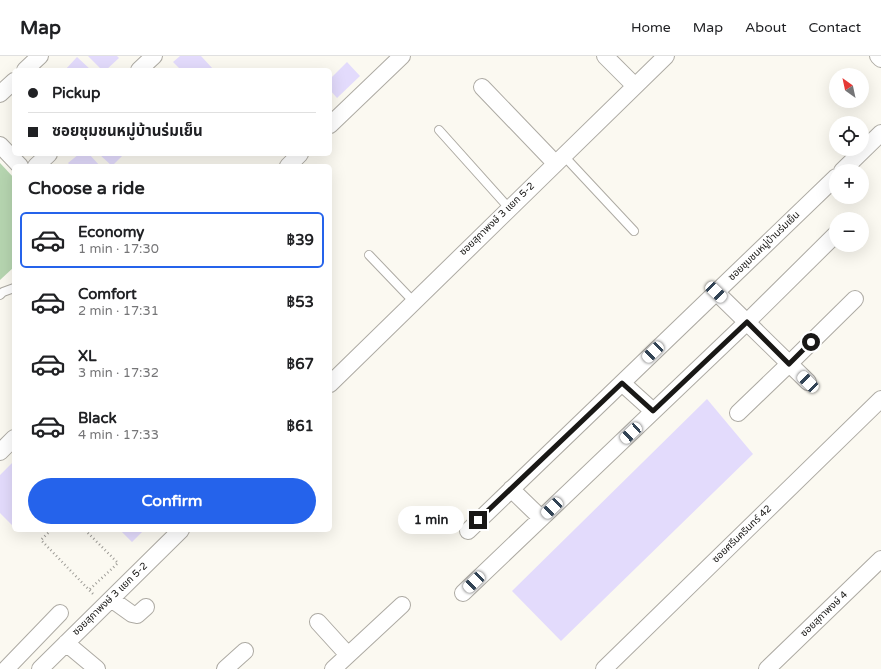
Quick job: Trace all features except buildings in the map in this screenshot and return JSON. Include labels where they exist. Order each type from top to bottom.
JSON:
[{"type":"street","points":[[27,68],[40,56]]},
{"type":"street","points":[[141,68],[154,56]]},
{"type":"street","points":[[332,123],[402,56]]},
{"type":"street","points":[[605,56],[635,86]]},
{"type":"street","name":"ซอยสุภาพงษ์ 3 แยก 5-2","points":[[332,382],[666,56]]},
{"type":"street","points":[[878,56],[881,59]]},
{"type":"street","points":[[0,94],[12,83]]},
{"type":"street","points":[[482,87],[559,159]]},
{"type":"street","points":[[849,164],[881,133]]},
{"type":"street","points":[[0,145],[18,164]]},
{"type":"street","points":[[38,164],[47,156]]},
{"type":"street","points":[[290,164],[298,156]]},
{"type":"street","name":"ซอยชุมชนหมู่บ้านร่มเย็น","points":[[468,531],[829,184]]},
{"type":"street","points":[[463,593],[747,322],[829,241]]},
{"type":"street","points":[[716,292],[808,382]]},
{"type":"street","points":[[738,413],[855,298]]},
{"type":"street","points":[[622,383],[653,411]]},
{"type":"street","name":"ซอยศรีนครินทร์ 42","points":[[604,669],[881,399]]},
{"type":"street","points":[[0,452],[12,440]]},
{"type":"street","points":[[511,489],[541,518]]},
{"type":"street","name":"ซอยสุภาพงษ์ 3 แยก 5-2","points":[[40,669],[179,532]]},
{"type":"street","name":"ซอยสุภาพงษ์ 4","points":[[767,669],[881,559]]},
{"type":"street","points":[[111,599],[132,614],[137,615],[146,607]]},
{"type":"street","points":[[333,669],[402,605]]},
{"type":"street","points":[[6,669],[60,613]]},
{"type":"street","points":[[318,622],[348,655]]},
{"type":"street","points":[[66,642],[97,669]]},
{"type":"street","points":[[225,669],[245,651]]},
{"type":"lane","points":[[439,130],[509,208]]},
{"type":"lane","points":[[559,159],[634,231]]},
{"type":"lane","points":[[369,255],[414,302]]},
{"type":"lane","points":[[0,295],[3,292],[12,289]]},
{"type":"path","points":[[49,532],[41,540],[89,590],[118,563],[87,532]]},
{"type":"green space","points":[[0,163],[12,176],[12,269],[0,280]]},
{"type":"route","points":[[478,520],[622,383],[653,411],[747,322],[789,364],[811,342]]}]
